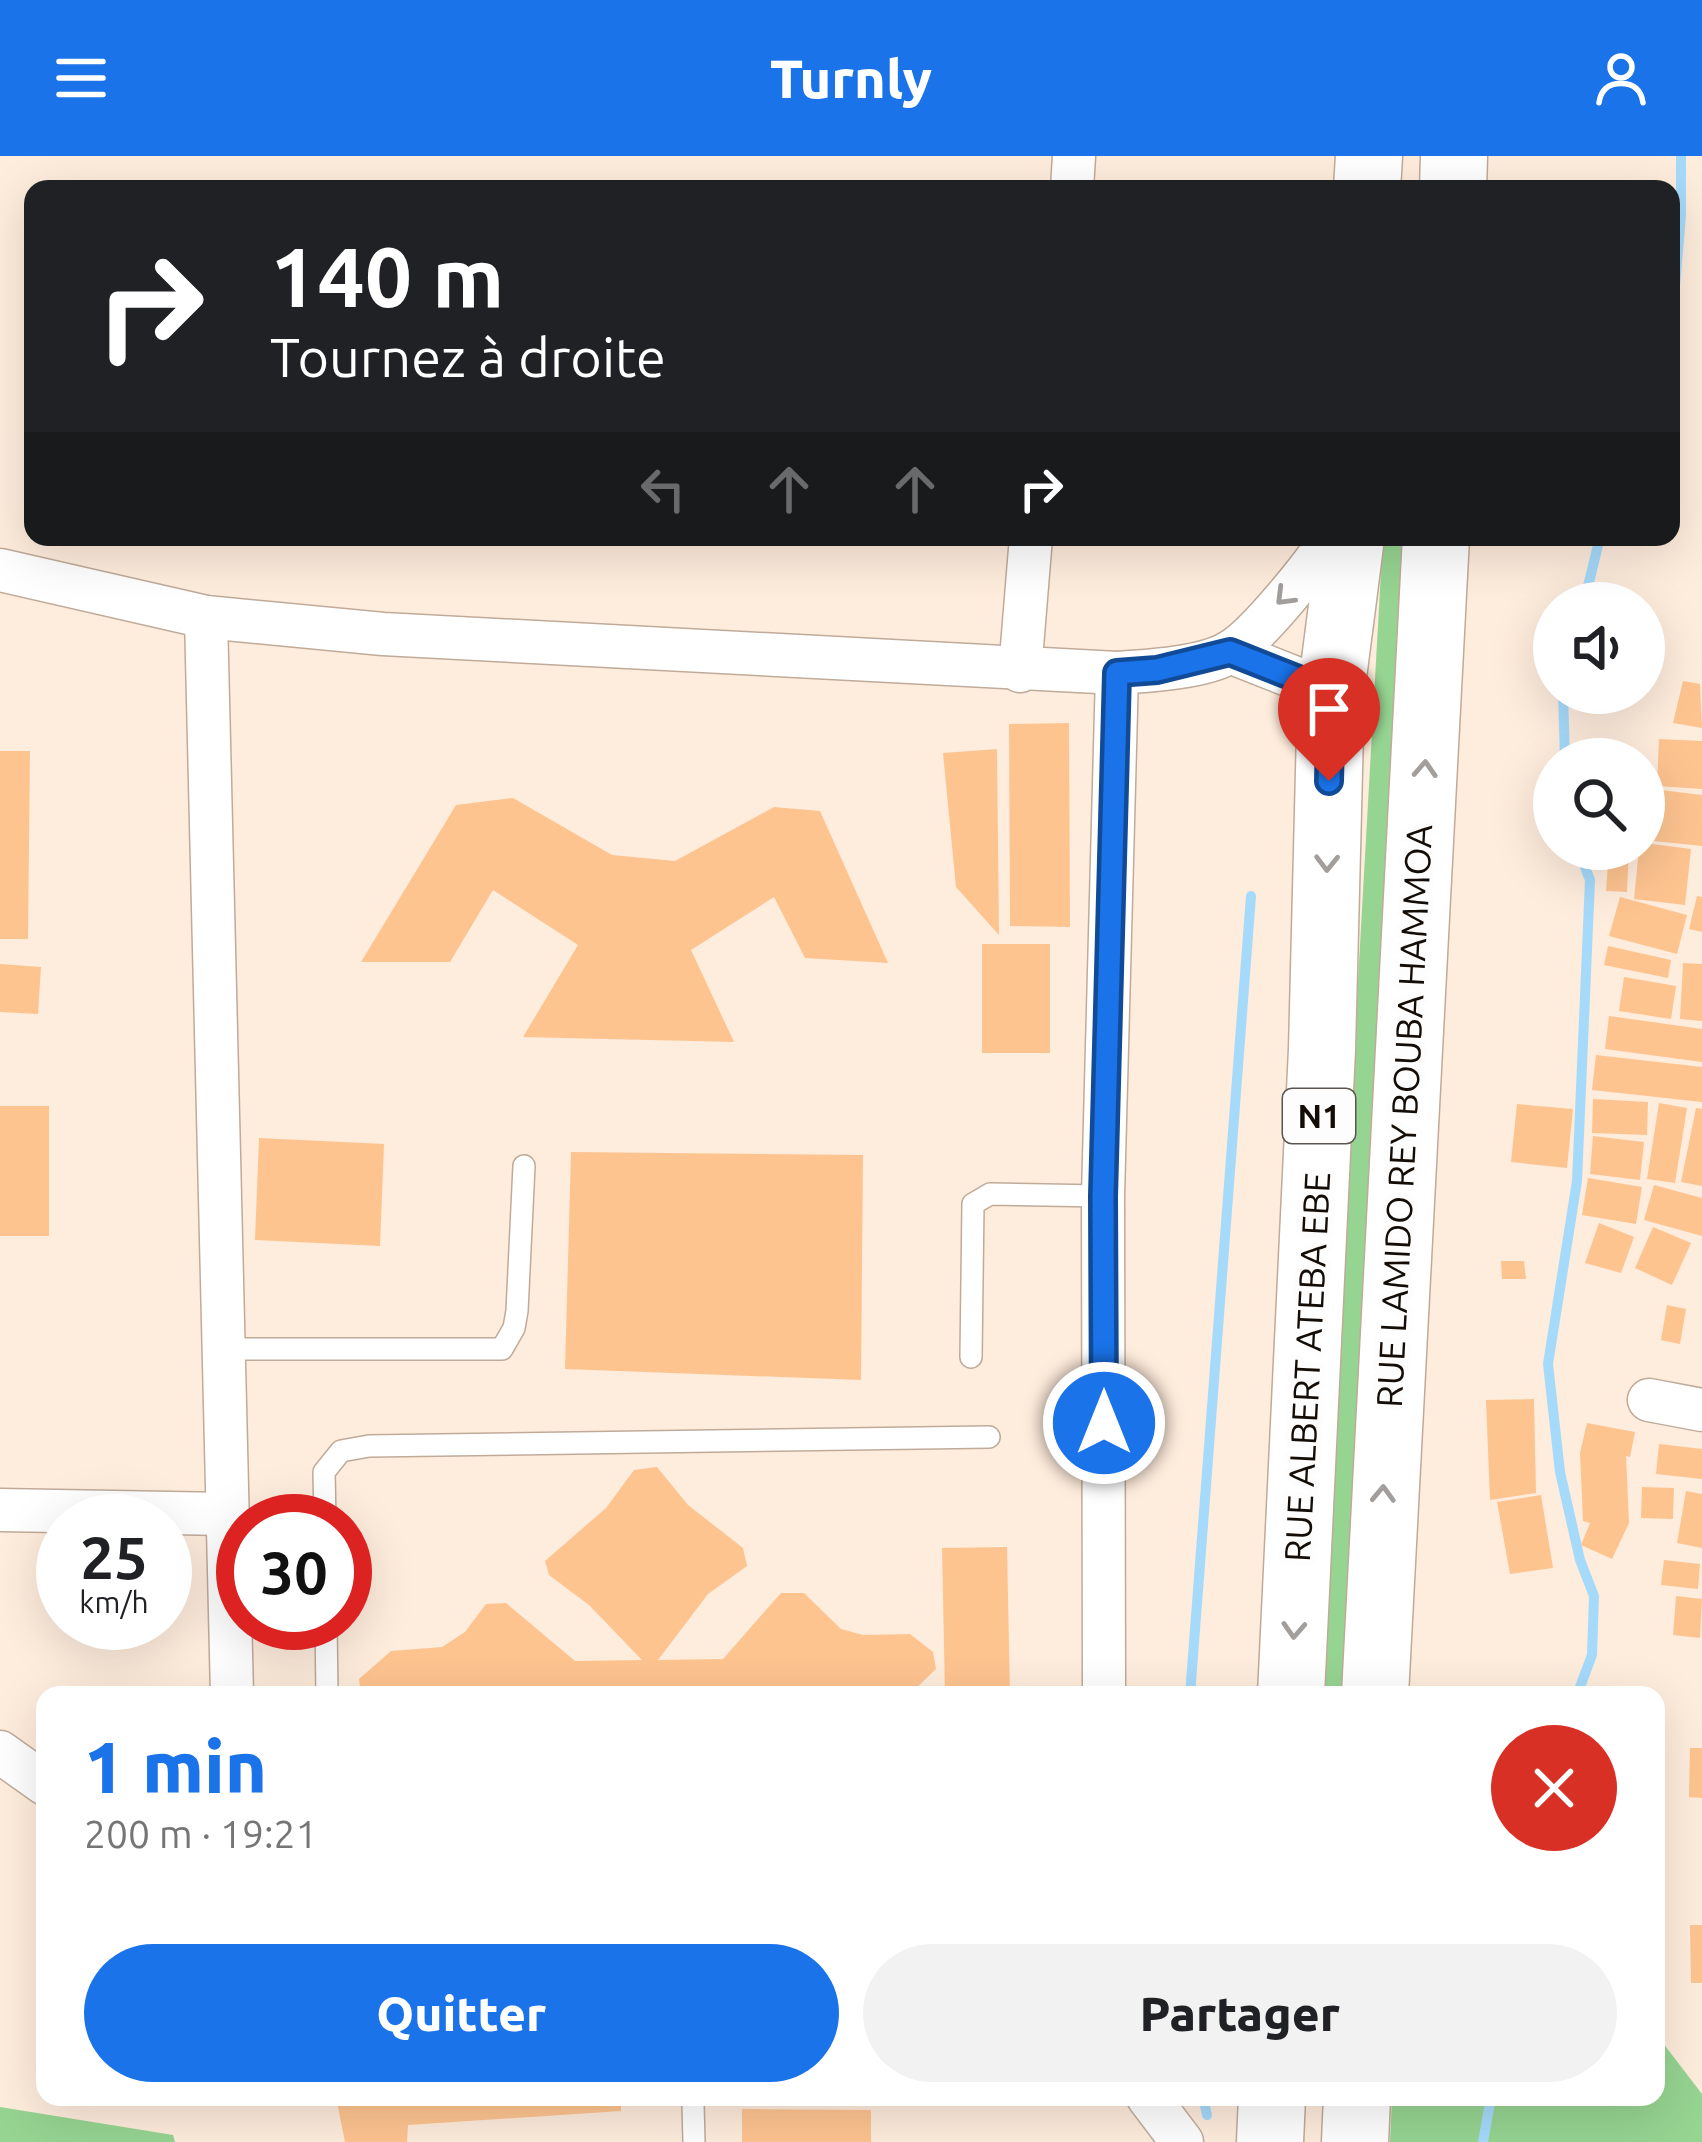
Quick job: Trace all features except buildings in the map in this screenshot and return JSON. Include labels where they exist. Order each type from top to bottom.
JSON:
[{"type":"highway","name":"RUE ALBERT ATEBA EBE","points":[[1291,1686],[1322,1049],[1331,692],[1350,546]]},
{"type":"highway","name":"RUE LAMIDO REY BOUBA HAMMOA","points":[[1375,1686],[1436,546]]},
{"type":"highway","points":[[1270,2142],[1272,2106]]},
{"type":"highway","points":[[1355,2142],[1357,2106]]},
{"type":"street","points":[[1020,671],[1029,546]]},
{"type":"street","points":[[0,570],[206,617],[382,634],[1117,673],[1157,670],[1230,652],[1295,587],[1325,546]]},
{"type":"street","points":[[206,617],[227,1494]]},
{"type":"street","points":[[1230,652],[1331,692]]},
{"type":"street","points":[[1104,1686],[1103,1196],[1117,673]]},
{"type":"street","points":[[1649,1400],[1702,1410]]},
{"type":"street","points":[[0,1510],[216,1514]]},
{"type":"street","points":[[231,1650],[232,1686]]},
{"type":"street","points":[[0,1752],[36,1778]]},
{"type":"street","points":[[1155,2106],[1182,2142]]},
{"type":"lane","points":[[223,1349],[502,1349],[517,1311],[524,1166]]},
{"type":"lane","points":[[971,1357],[973,1204],[990,1194],[1103,1196]]},
{"type":"lane","points":[[324,1494],[324,1472],[341,1451],[369,1446],[989,1437]]},
{"type":"lane","points":[[326,1650],[327,1686]]},
{"type":"lane","points":[[693,2106],[694,2142]]},
{"type":"green space","points":[[1382,546],[1418,546],[1362,1686],[1324,1686],[1343,1247]]},
{"type":"green space","points":[[1665,2046],[1702,2094],[1702,2142],[1390,2142],[1392,2106],[1665,2106]]},
{"type":"green space","points":[[0,2107],[173,2135],[175,2142],[0,2142]]},
{"type":"waterway","points":[[1680,227],[1681,156]]},
{"type":"waterway","points":[[1589,582],[1598,546]]},
{"type":"waterway","points":[[1564,714],[1564,738]]},
{"type":"waterway","points":[[1580,1686],[1592,1655],[1594,1596],[1580,1560],[1560,1472],[1548,1364],[1577,1181],[1590,880],[1586,870]]},
{"type":"waterway","points":[[1191,1686],[1251,896]]},
{"type":"waterway","points":[[1205,2106],[1207,2115]]},
{"type":"waterway","points":[[1483,2142],[1489,2106]]},
{"type":"route","points":[[1104,1423],[1103,1196],[1117,673],[1157,670],[1230,652],[1331,692],[1329,781]]}]
